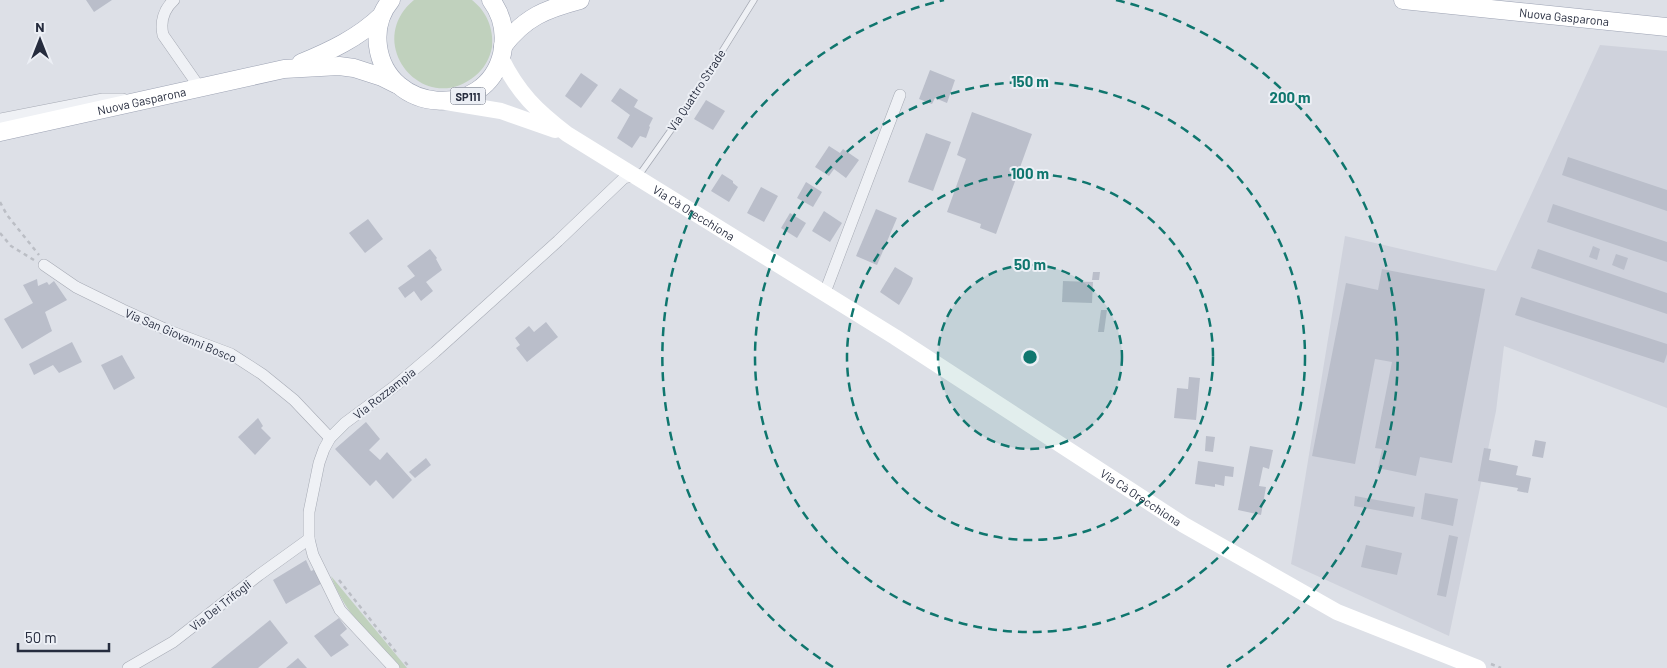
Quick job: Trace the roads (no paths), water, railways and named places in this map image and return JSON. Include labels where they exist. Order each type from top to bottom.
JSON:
[{"type":"main road","points":[[491,0],[501,19],[503,28],[502,52]]},
{"type":"main road","name":"Nuova Gasparona","points":[[284,69],[339,66],[354,68],[382,77],[410,94],[426,100],[442,102],[455,100],[468,96],[492,75],[502,52],[514,32],[538,14],[580,0]]},
{"type":"main road","name":"Nuova Gasparona","points":[[1403,0],[1667,27]]},
{"type":"main road","name":"Nuova Gasparona","points":[[0,132],[284,69],[340,46],[372,26],[386,5]]},
{"type":"main road","name":"Nuova Gasparona","points":[[386,5],[378,34],[379,52],[382,64],[396,84]]},
{"type":"main road","name":"Via Cà Orecchiona","points":[[502,52],[509,74],[532,105],[567,134],[895,337],[1201,535],[1337,612],[1478,668]]},
{"type":"main road","name":"Via Cà Orecchiona","points":[[442,102],[501,111],[567,134]]},
{"type":"street","points":[[174,0],[165,12],[162,29],[163,35],[200,88]]},
{"type":"street","points":[[822,292],[827,286],[900,95]]},
{"type":"street","points":[[0,119],[103,99],[147,100]]},
{"type":"street","name":"Via Rozzampia","points":[[394,668],[340,610],[313,555],[309,540],[309,512],[319,463],[330,438],[345,423],[395,386],[435,352],[558,241],[624,178],[633,176]]},
{"type":"street","name":"Via San Giovanni Bosco","points":[[44,265],[76,287],[123,310],[167,330],[231,354],[262,374],[294,400],[330,438]]},
{"type":"street","name":"Via Dei Trifogli","points":[[128,668],[173,642],[235,593],[309,540]]},
{"type":"lane","name":"Via Quattro Strade","points":[[633,176],[642,171],[688,106],[754,0]]}]
